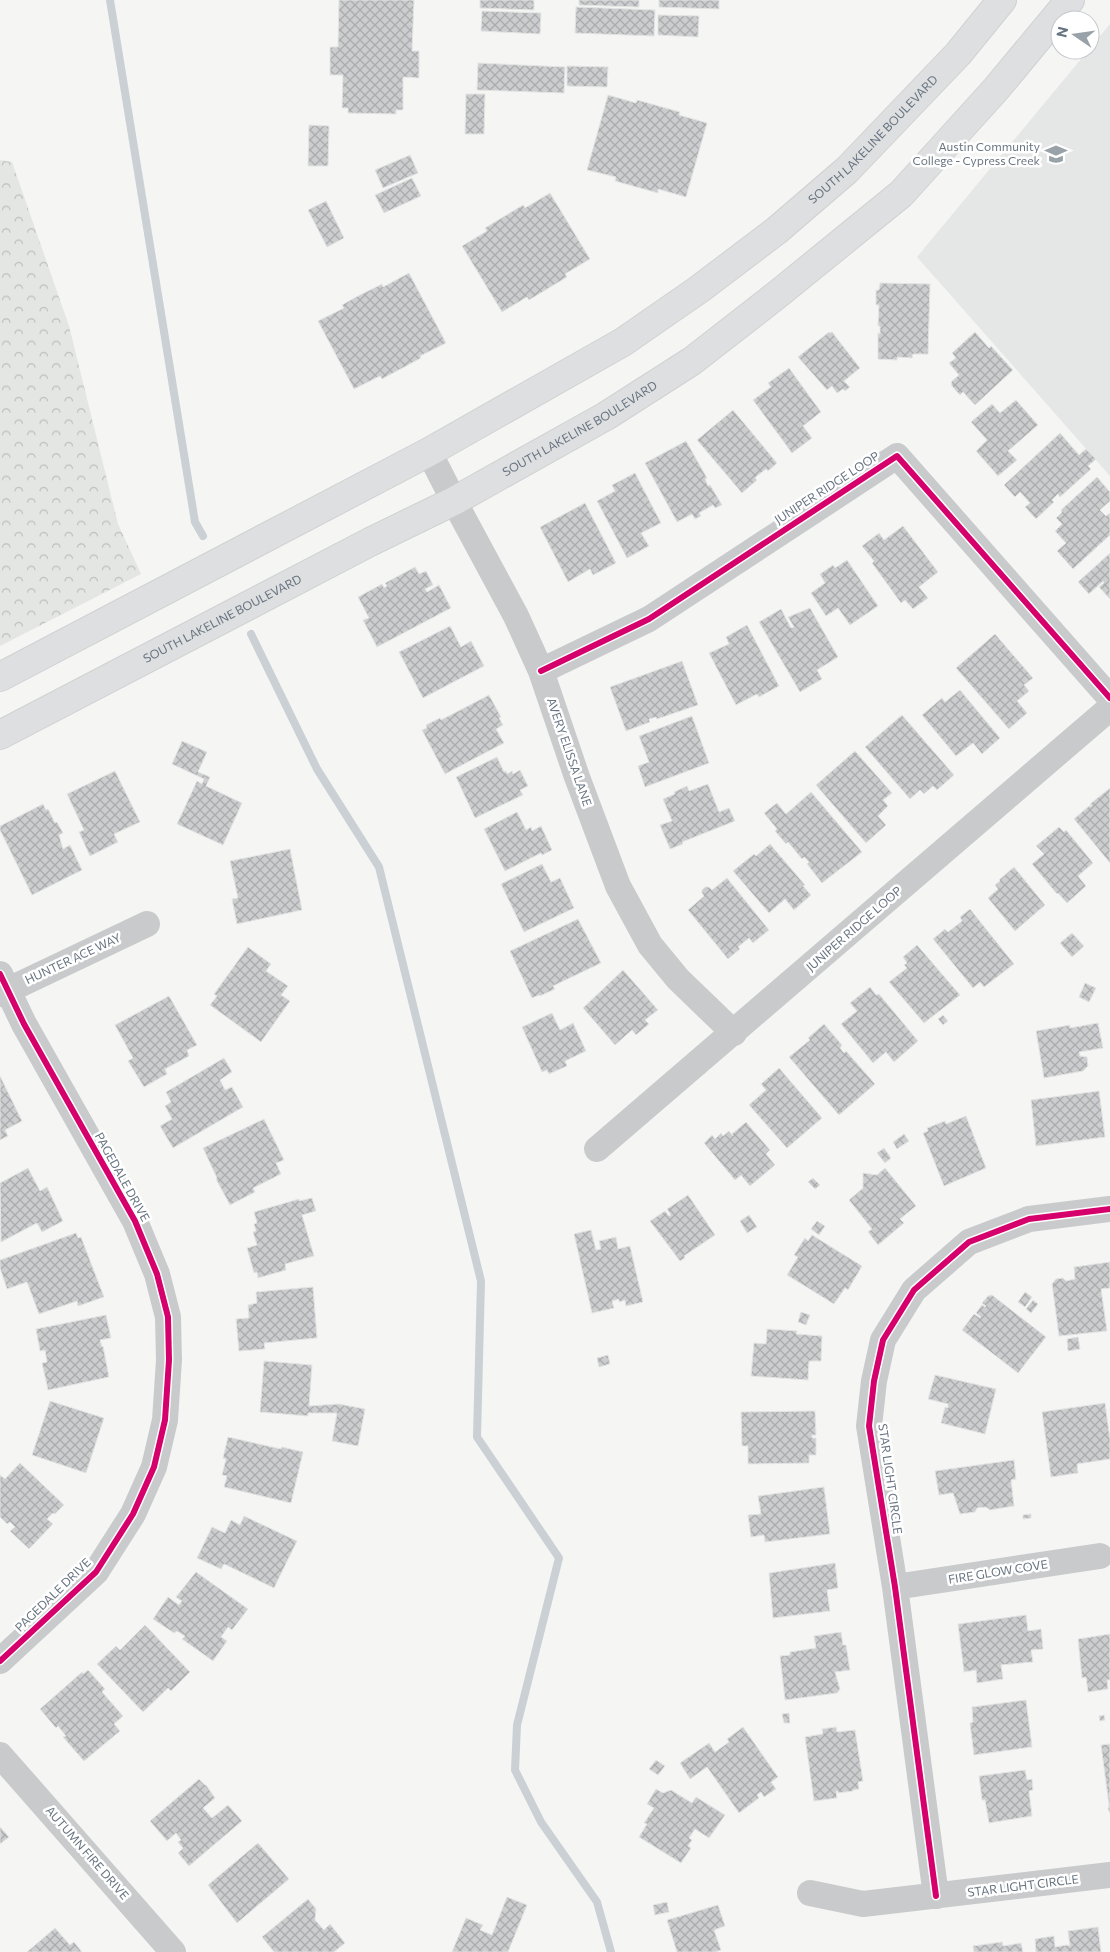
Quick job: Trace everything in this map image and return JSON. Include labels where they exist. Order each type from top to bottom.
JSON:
[{"type":"main road","name":"SOUTH LAKELINE BOULEVARD","points":[[0,677],[430,452],[623,342],[776,231],[847,170],[958,54],[1002,0]]},
{"type":"main road","name":"SOUTH LAKELINE BOULEVARD","points":[[0,735],[454,501],[614,411],[692,360],[778,294],[901,194],[996,89],[1070,0]]},
{"type":"street","name":"AVERY ELISSA LANE","points":[[430,452],[454,501],[516,616],[542,670],[577,777],[618,886],[650,945],[678,979],[734,1033]]},
{"type":"street","name":"JUNIPER RIDGE LOOP","points":[[542,670],[648,619],[897,456],[1110,698]]},
{"type":"street","name":"JUNIPER RIDGE LOOP","points":[[597,1149],[1110,708]]},
{"type":"street","name":"HUNTER ACE WAY","points":[[3,986],[147,924]]},
{"type":"street","name":"PAGEDALE DRIVE","points":[[0,1661],[96,1572],[133,1514],[154,1467],[165,1420],[169,1360],[168,1317],[157,1274],[135,1222],[3,986]]},
{"type":"street","name":"STAR LIGHT CIRCLE","points":[[936,1896],[895,1587],[869,1426],[874,1381],[883,1340],[914,1290],[969,1242],[1029,1219],[1110,1209]]},
{"type":"street","name":"FIRE GLOW COVE","points":[[895,1587],[1100,1556]]},
{"type":"street","name":"AUTUMN FIRE DRIVE","points":[[0,1754],[173,1952]]},
{"type":"street","name":"STAR LIGHT CIRCLE","points":[[810,1893],[863,1904],[1110,1875]]},
{"type":"shaded area","name":"Austin Community College - Cypress Creek","points":[[1110,24],[1110,476],[917,257],[1080,60],[1100,60],[1100,36]]},
{"type":"green space","points":[[0,160],[12,162],[69,326],[118,524],[141,574],[0,646]]},
{"type":"building","points":[[339,0],[414,0],[412,51],[419,51],[419,78],[403,77],[403,110],[396,110],[396,114],[348,113],[348,108],[342,108],[343,75],[330,75],[330,47],[338,47]]},
{"type":"building","points":[[480,0],[534,0],[534,10],[480,8]]},
{"type":"building","points":[[579,0],[639,0],[639,7],[579,5]]},
{"type":"building","points":[[659,0],[719,0],[719,9],[659,7]]},
{"type":"building","points":[[576,7],[655,10],[654,36],[575,33]]},
{"type":"building","points":[[482,11],[541,13],[540,34],[481,31]]},
{"type":"building","points":[[658,15],[699,16],[698,37],[658,35]]},
{"type":"building","points":[[478,63],[565,67],[564,93],[477,90]]},
{"type":"building","points":[[567,66],[608,67],[607,87],[567,86]]},
{"type":"building","points":[[466,94],[485,94],[484,134],[465,134]]},
{"type":"building","points":[[608,95],[636,103],[637,100],[680,112],[679,115],[707,123],[686,197],[658,189],[658,193],[615,181],[616,177],[587,170]]},
{"type":"building","points":[[309,125],[329,126],[328,166],[308,166]]},
{"type":"building","points":[[410,155],[418,173],[383,188],[375,170]]},
{"type":"building","points":[[412,178],[421,196],[384,213],[375,195]]},
{"type":"building","points":[[550,193],[590,259],[565,274],[567,277],[529,300],[527,297],[502,312],[462,246],[487,231],[485,228],[523,205],[525,208]]},
{"type":"building","points":[[326,201],[344,238],[327,247],[308,210]]},
{"type":"building","points":[[409,273],[446,343],[382,379],[380,376],[354,389],[318,321],[344,308],[342,305],[356,297],[382,284],[383,287]]},
{"type":"building","points":[[880,283],[930,284],[928,354],[913,354],[912,358],[897,357],[897,360],[878,359],[878,333],[880,334],[880,326],[878,326],[879,305],[876,305],[876,290],[879,290]]},
{"type":"building","points":[[829,332],[832,332],[860,368],[844,381],[850,387],[845,391],[843,389],[837,393],[832,386],[827,390],[798,357]]},
{"type":"building","points":[[975,332],[1013,370],[975,405],[963,392],[960,395],[951,385],[951,382],[959,375],[949,363],[956,358],[952,353]]},
{"type":"building","points":[[789,368],[821,412],[803,426],[812,438],[792,453],[753,400],[771,387],[768,383]]},
{"type":"building","points":[[1016,400],[1038,425],[1008,451],[1017,460],[998,476],[976,451],[987,440],[971,422],[992,404],[1000,413]]},
{"type":"building","points":[[733,410],[777,463],[768,471],[766,469],[757,476],[755,478],[757,480],[742,493],[697,440]]},
{"type":"building","points":[[1060,433],[1079,455],[1086,449],[1096,459],[1088,466],[1091,469],[1060,497],[1058,494],[1052,500],[1054,502],[1036,519],[1025,507],[1030,503],[1020,492],[1015,497],[1004,485]]},
{"type":"building","points":[[686,441],[707,478],[705,479],[708,486],[710,485],[722,505],[715,508],[713,505],[699,513],[701,516],[695,519],[692,514],[677,522],[645,463]]},
{"type":"building","points":[[635,473],[661,523],[641,533],[649,546],[627,558],[597,501],[615,491],[612,485]]},
{"type":"building","points":[[1097,477],[1110,492],[1110,501],[1100,510],[1106,516],[1110,513],[1110,535],[1073,569],[1057,551],[1066,543],[1055,531],[1062,524],[1056,518],[1062,512],[1061,510]]},
{"type":"building","points":[[585,503],[616,563],[593,575],[590,569],[568,582],[540,527]]},
{"type":"building","points":[[903,526],[938,572],[919,587],[928,598],[913,609],[905,600],[901,603],[862,546],[879,533],[884,540]]},
{"type":"building","points":[[1110,553],[1110,599],[1099,587],[1104,583],[1103,581],[1089,594],[1078,582]]},
{"type":"building","points":[[847,560],[878,606],[850,625],[838,608],[826,616],[811,593],[825,583],[820,574],[833,565],[835,568]]},
{"type":"building","points":[[415,567],[419,574],[426,571],[433,585],[425,589],[427,592],[439,585],[451,608],[377,647],[363,620],[369,618],[358,597],[382,584],[384,588],[387,586],[385,583]]},
{"type":"building","points":[[810,608],[838,657],[817,670],[822,679],[800,692],[759,622],[781,609],[791,628],[794,627],[788,617]]},
{"type":"building","points":[[747,625],[779,686],[759,697],[757,694],[736,705],[709,653],[729,644],[726,637]]},
{"type":"building","points":[[450,626],[461,647],[471,641],[484,666],[423,698],[399,652]]},
{"type":"building","points":[[995,634],[1033,678],[1024,685],[1029,691],[1017,701],[1027,713],[1009,729],[956,668]]},
{"type":"building","points":[[682,661],[698,705],[657,719],[656,717],[649,719],[650,722],[626,731],[610,687]]},
{"type":"building","points":[[960,690],[1000,738],[982,754],[973,743],[956,756],[922,715],[942,698],[945,702]]},
{"type":"building","points":[[489,695],[501,717],[499,718],[503,725],[496,729],[504,743],[445,774],[422,730],[427,728],[426,725],[440,718],[441,720]]},
{"type":"building","points":[[902,715],[954,775],[937,790],[933,786],[924,794],[920,790],[910,799],[865,747]]},
{"type":"building","points":[[692,716],[709,763],[645,787],[638,766],[649,762],[639,736]]},
{"type":"building","points":[[182,741],[207,752],[198,772],[210,777],[206,786],[242,803],[223,845],[177,824],[197,781],[202,784],[204,779],[172,764]]},
{"type":"building","points":[[855,751],[892,793],[883,800],[888,806],[878,816],[886,825],[866,843],[816,785]]},
{"type":"building","points":[[497,757],[504,772],[506,771],[507,774],[512,771],[513,774],[520,770],[528,786],[520,790],[523,795],[475,818],[456,777]]},
{"type":"building","points":[[115,771],[140,822],[114,834],[118,842],[90,856],[79,832],[84,830],[67,794]]},
{"type":"building","points":[[708,784],[719,812],[729,808],[735,821],[682,842],[683,844],[670,849],[660,825],[672,821],[663,799],[687,786],[689,791]]},
{"type":"building","points":[[1110,788],[1110,863],[1074,819],[1089,806],[1092,806],[1090,804]]},
{"type":"building","points":[[811,792],[862,852],[822,883],[807,864],[809,862],[804,857],[802,859],[788,842],[786,844],[764,813],[777,803],[786,814]]},
{"type":"building","points":[[43,804],[63,833],[59,835],[63,849],[70,845],[82,870],[32,895],[0,830],[0,826]]},
{"type":"building","points":[[517,812],[526,830],[531,827],[532,831],[541,826],[552,850],[542,855],[541,853],[505,871],[484,829]]},
{"type":"building","points":[[1059,827],[1064,832],[1066,830],[1093,863],[1078,876],[1086,886],[1067,903],[1032,864],[1044,854],[1036,846]]},
{"type":"building","points":[[770,844],[805,885],[803,886],[811,895],[794,910],[785,899],[769,913],[733,871]]},
{"type":"building","points":[[290,849],[302,910],[237,924],[232,899],[238,898],[230,861]]},
{"type":"building","points":[[542,864],[551,882],[560,878],[574,908],[524,932],[501,884]]},
{"type":"building","points":[[1014,867],[1045,905],[1015,931],[988,898],[998,889],[995,885],[999,880]]},
{"type":"building","points":[[727,878],[769,930],[753,943],[749,938],[728,959],[688,910],[704,896],[702,890],[705,887],[709,887],[712,890]]},
{"type":"building","points":[[970,909],[1014,964],[984,987],[980,982],[973,988],[933,939],[945,929],[948,932],[962,921],[960,917]]},
{"type":"building","points":[[578,919],[601,963],[553,986],[555,989],[532,998],[510,951]]},
{"type":"building","points":[[1072,933],[1084,946],[1072,957],[1060,943]]},
{"type":"building","points":[[917,945],[960,995],[924,1023],[889,982],[907,968],[904,965],[907,963],[903,957]]},
{"type":"building","points":[[248,947],[271,964],[266,971],[288,986],[281,995],[290,1001],[261,1042],[210,1005],[217,996],[214,994]]},
{"type":"building","points":[[623,970],[658,1010],[645,1020],[649,1024],[636,1035],[632,1030],[615,1045],[583,1008]]},
{"type":"building","points":[[1085,983],[1096,988],[1089,1002],[1079,997]]},
{"type":"building","points":[[870,987],[876,995],[879,994],[918,1041],[894,1062],[886,1052],[873,1063],[841,1024],[857,1011],[850,1003]]},
{"type":"building","points":[[169,996],[197,1045],[187,1050],[189,1056],[165,1069],[167,1074],[144,1087],[128,1061],[133,1058],[115,1025]]},
{"type":"building","points":[[552,1013],[560,1030],[573,1023],[586,1051],[565,1061],[567,1066],[549,1074],[547,1070],[542,1072],[522,1027]]},
{"type":"building","points":[[943,1015],[948,1021],[943,1025],[938,1019]]},
{"type":"building","points":[[1098,1023],[1103,1048],[1079,1052],[1080,1056],[1087,1057],[1088,1066],[1083,1071],[1044,1078],[1036,1031],[1070,1025],[1070,1028]]},
{"type":"building","points":[[824,1024],[842,1045],[840,1048],[844,1053],[846,1051],[875,1084],[839,1115],[789,1057],[810,1040],[808,1038]]},
{"type":"building","points":[[224,1058],[232,1072],[220,1080],[225,1090],[232,1087],[243,1107],[173,1148],[160,1126],[172,1119],[165,1106],[171,1102],[166,1092]]},
{"type":"building","points":[[779,1068],[822,1118],[787,1148],[749,1105],[766,1090],[761,1084]]},
{"type":"building","points":[[0,1076],[22,1121],[5,1130],[8,1136],[0,1140]]},
{"type":"building","points":[[1099,1091],[1105,1137],[1036,1146],[1031,1100]]},
{"type":"building","points":[[966,1116],[986,1168],[944,1186],[923,1133],[928,1131],[927,1128],[945,1121],[946,1124]]},
{"type":"building","points":[[264,1119],[284,1160],[276,1163],[281,1174],[253,1188],[255,1192],[230,1205],[216,1179],[203,1148]]},
{"type":"building","points":[[746,1122],[770,1150],[766,1154],[775,1165],[750,1186],[741,1175],[735,1180],[704,1143],[712,1135],[715,1139],[721,1133],[723,1136],[729,1131],[733,1136],[732,1134]]},
{"type":"building","points":[[904,1134],[909,1141],[897,1149],[893,1142]]},
{"type":"building","points":[[884,1148],[891,1158],[885,1163],[877,1153]]},
{"type":"building","points":[[28,1168],[40,1191],[47,1187],[63,1221],[42,1232],[37,1223],[1,1242],[0,1183]]},
{"type":"building","points":[[885,1168],[916,1206],[900,1219],[904,1223],[878,1245],[868,1232],[872,1229],[849,1200],[863,1188],[863,1173],[877,1175]]},
{"type":"building","points":[[813,1178],[820,1185],[815,1189],[808,1182]]},
{"type":"building","points":[[688,1195],[715,1235],[684,1256],[685,1258],[680,1261],[650,1221],[665,1211],[669,1216],[671,1215],[667,1209]]},
{"type":"building","points":[[312,1198],[316,1211],[302,1215],[314,1256],[285,1264],[286,1270],[258,1278],[257,1272],[254,1273],[247,1248],[257,1245],[253,1232],[256,1231],[254,1224],[257,1223],[254,1212],[299,1199],[299,1201]]},
{"type":"building","points":[[749,1215],[757,1227],[747,1233],[740,1221]]},
{"type":"building","points":[[817,1221],[825,1226],[819,1235],[811,1229]]},
{"type":"building","points":[[591,1230],[596,1250],[601,1249],[599,1241],[616,1237],[618,1249],[630,1246],[643,1302],[626,1306],[625,1300],[619,1302],[619,1299],[612,1301],[614,1308],[592,1313],[574,1234]]},
{"type":"building","points":[[76,1233],[78,1238],[81,1237],[104,1297],[78,1306],[77,1301],[39,1314],[27,1282],[7,1289],[0,1268],[0,1260]]},
{"type":"building","points":[[812,1235],[862,1266],[848,1290],[845,1288],[834,1304],[787,1275],[798,1257],[794,1255],[805,1238],[808,1241]]},
{"type":"building","points":[[1110,1262],[1110,1288],[1101,1289],[1107,1331],[1059,1336],[1052,1284],[1056,1279],[1063,1278],[1066,1281],[1075,1279],[1074,1267]]},
{"type":"building","points":[[313,1287],[317,1338],[264,1343],[265,1349],[239,1351],[236,1319],[249,1318],[248,1305],[257,1303],[256,1292]]},
{"type":"building","points":[[1025,1292],[1032,1297],[1025,1307],[1018,1302]]},
{"type":"building","points":[[992,1295],[1046,1337],[1018,1373],[962,1330],[974,1314],[981,1317],[976,1313],[982,1305],[986,1306],[982,1303],[988,1296]]},
{"type":"building","points":[[1033,1300],[1038,1304],[1031,1313],[1026,1309]]},
{"type":"building","points":[[801,1312],[810,1315],[806,1325],[798,1322]]},
{"type":"building","points":[[106,1315],[111,1338],[100,1340],[109,1377],[48,1390],[42,1363],[47,1362],[45,1350],[40,1351],[36,1329]]},
{"type":"building","points":[[767,1329],[797,1331],[796,1334],[822,1336],[821,1361],[809,1361],[808,1380],[751,1376],[754,1343],[766,1344]]},
{"type":"building","points":[[1078,1337],[1080,1349],[1068,1351],[1067,1339]]},
{"type":"building","points":[[608,1355],[610,1364],[599,1367],[597,1358]]},
{"type":"building","points":[[264,1361],[312,1365],[309,1406],[339,1404],[365,1409],[358,1446],[332,1441],[337,1413],[308,1413],[308,1416],[260,1412]]},
{"type":"building","points":[[935,1375],[996,1389],[985,1434],[941,1423],[945,1407],[948,1408],[948,1404],[928,1399]]},
{"type":"building","points":[[50,1401],[104,1418],[86,1473],[32,1455]]},
{"type":"building","points":[[1105,1403],[1110,1439],[1110,1459],[1077,1464],[1078,1473],[1051,1477],[1042,1412]]},
{"type":"building","points":[[815,1411],[816,1435],[812,1435],[812,1438],[816,1438],[816,1455],[809,1455],[809,1463],[748,1464],[748,1446],[742,1446],[741,1412]]},
{"type":"building","points":[[228,1437],[303,1452],[291,1503],[224,1487],[227,1476],[222,1475],[226,1459],[223,1458]]},
{"type":"building","points":[[1014,1460],[1016,1479],[1011,1480],[1014,1506],[990,1510],[986,1507],[977,1508],[975,1512],[960,1514],[953,1493],[939,1495],[935,1471]]},
{"type":"building","points":[[20,1463],[64,1505],[47,1519],[53,1524],[29,1549],[10,1531],[15,1527],[10,1522],[7,1524],[0,1517],[0,1475],[5,1479]]},
{"type":"building","points":[[824,1487],[830,1534],[765,1542],[764,1535],[751,1537],[748,1515],[761,1514],[758,1496]]},
{"type":"building","points":[[1031,1514],[1031,1518],[1023,1519],[1023,1515]]},
{"type":"building","points":[[244,1516],[297,1541],[274,1588],[224,1564],[221,1569],[197,1558],[212,1527],[225,1533],[231,1520],[240,1525]]},
{"type":"building","points":[[835,1563],[838,1588],[827,1590],[830,1611],[773,1618],[769,1573]]},
{"type":"building","points":[[196,1572],[248,1609],[232,1630],[228,1627],[221,1637],[227,1641],[213,1661],[182,1639],[185,1636],[177,1631],[174,1633],[153,1619],[168,1597],[179,1605],[182,1601],[176,1597]]},
{"type":"building","points":[[1026,1615],[1028,1631],[1041,1629],[1043,1649],[1031,1650],[1033,1662],[1001,1665],[1003,1679],[977,1683],[976,1670],[964,1672],[958,1624]]},
{"type":"building","points":[[145,1625],[190,1672],[171,1691],[168,1688],[143,1712],[97,1664],[116,1646],[120,1650]]},
{"type":"building","points":[[841,1632],[843,1645],[846,1645],[850,1670],[835,1672],[840,1689],[837,1693],[785,1700],[780,1656],[790,1655],[790,1652],[816,1648],[814,1636]]},
{"type":"building","points":[[1110,1634],[1110,1680],[1107,1680],[1108,1689],[1088,1692],[1086,1677],[1082,1678],[1078,1639]]},
{"type":"building","points":[[88,1670],[105,1689],[102,1692],[123,1716],[114,1724],[120,1731],[84,1761],[63,1737],[66,1736],[58,1726],[56,1728],[40,1709],[82,1672],[83,1674]]},
{"type":"building","points":[[1026,1700],[1032,1747],[974,1755],[970,1723],[973,1722],[972,1707]]},
{"type":"building","points":[[789,1713],[790,1723],[784,1723],[782,1714]]},
{"type":"building","points":[[1104,1715],[1105,1720],[1100,1721],[1099,1716]]},
{"type":"building","points":[[743,1727],[778,1777],[771,1782],[776,1789],[764,1797],[761,1792],[757,1795],[759,1798],[739,1813],[707,1767],[690,1779],[680,1763],[709,1743],[715,1752],[729,1742],[727,1739]]},
{"type":"building","points":[[836,1727],[837,1732],[855,1730],[863,1781],[858,1782],[859,1789],[838,1793],[836,1791],[837,1798],[814,1801],[805,1737],[823,1734],[822,1729]]},
{"type":"building","points":[[1110,1744],[1110,1813],[1101,1745]]},
{"type":"building","points":[[656,1760],[665,1766],[658,1775],[649,1769]]},
{"type":"building","points":[[1025,1770],[1027,1780],[1032,1779],[1033,1790],[1029,1791],[1032,1816],[989,1823],[985,1800],[982,1800],[979,1776]]},
{"type":"building","points":[[199,1779],[215,1798],[203,1808],[212,1818],[228,1805],[242,1821],[189,1866],[178,1853],[183,1848],[178,1842],[181,1840],[176,1833],[167,1841],[150,1821]]},
{"type":"building","points":[[656,1789],[663,1793],[671,1790],[692,1803],[696,1797],[725,1815],[709,1838],[695,1829],[689,1838],[692,1840],[688,1846],[691,1848],[681,1863],[639,1837],[647,1824],[644,1823],[654,1808],[647,1804]]},
{"type":"building","points":[[0,1827],[9,1837],[0,1844]]},
{"type":"building","points":[[258,1843],[289,1879],[237,1923],[208,1885]]},
{"type":"building","points":[[507,1897],[527,1905],[508,1952],[452,1952],[466,1918],[483,1925],[480,1930],[492,1935]]},
{"type":"building","points":[[308,1899],[316,1909],[315,1920],[324,1930],[330,1924],[345,1943],[334,1952],[274,1952],[262,1937]]},
{"type":"building","points":[[667,1902],[669,1912],[655,1915],[653,1905]]},
{"type":"building","points":[[718,1905],[725,1926],[714,1930],[721,1950],[715,1952],[677,1952],[667,1920]]},
{"type":"building","points":[[1098,1927],[1101,1952],[1036,1952],[1035,1939],[1054,1936],[1055,1947],[1070,1946],[1068,1931]]},
{"type":"building","points":[[55,1928],[70,1945],[74,1942],[82,1952],[27,1952]]},
{"type":"building","points":[[1002,1942],[1003,1946],[1021,1943],[1023,1952],[974,1952],[973,1946]]},
{"type":"waterway","points":[[110,0],[195,522],[203,536]]},
{"type":"waterway","points":[[251,634],[317,769],[379,867],[481,1281],[477,1437],[559,1558],[517,1725],[515,1770],[541,1822],[597,1902],[611,1952]]},
{"type":"cycle path","points":[[541,671],[649,619],[897,456],[1110,698]]},
{"type":"cycle path","points":[[0,974],[24,1024],[135,1221],[157,1274],[168,1317],[169,1360],[165,1420],[154,1467],[133,1514],[96,1572],[0,1661]]},
{"type":"cycle path","points":[[936,1896],[895,1587],[869,1426],[874,1381],[883,1340],[914,1290],[969,1242],[1029,1219],[1110,1209]]},
{"type":"place","name":"Austin Community College - Cypress Creek","points":[[1056,154]]}]
